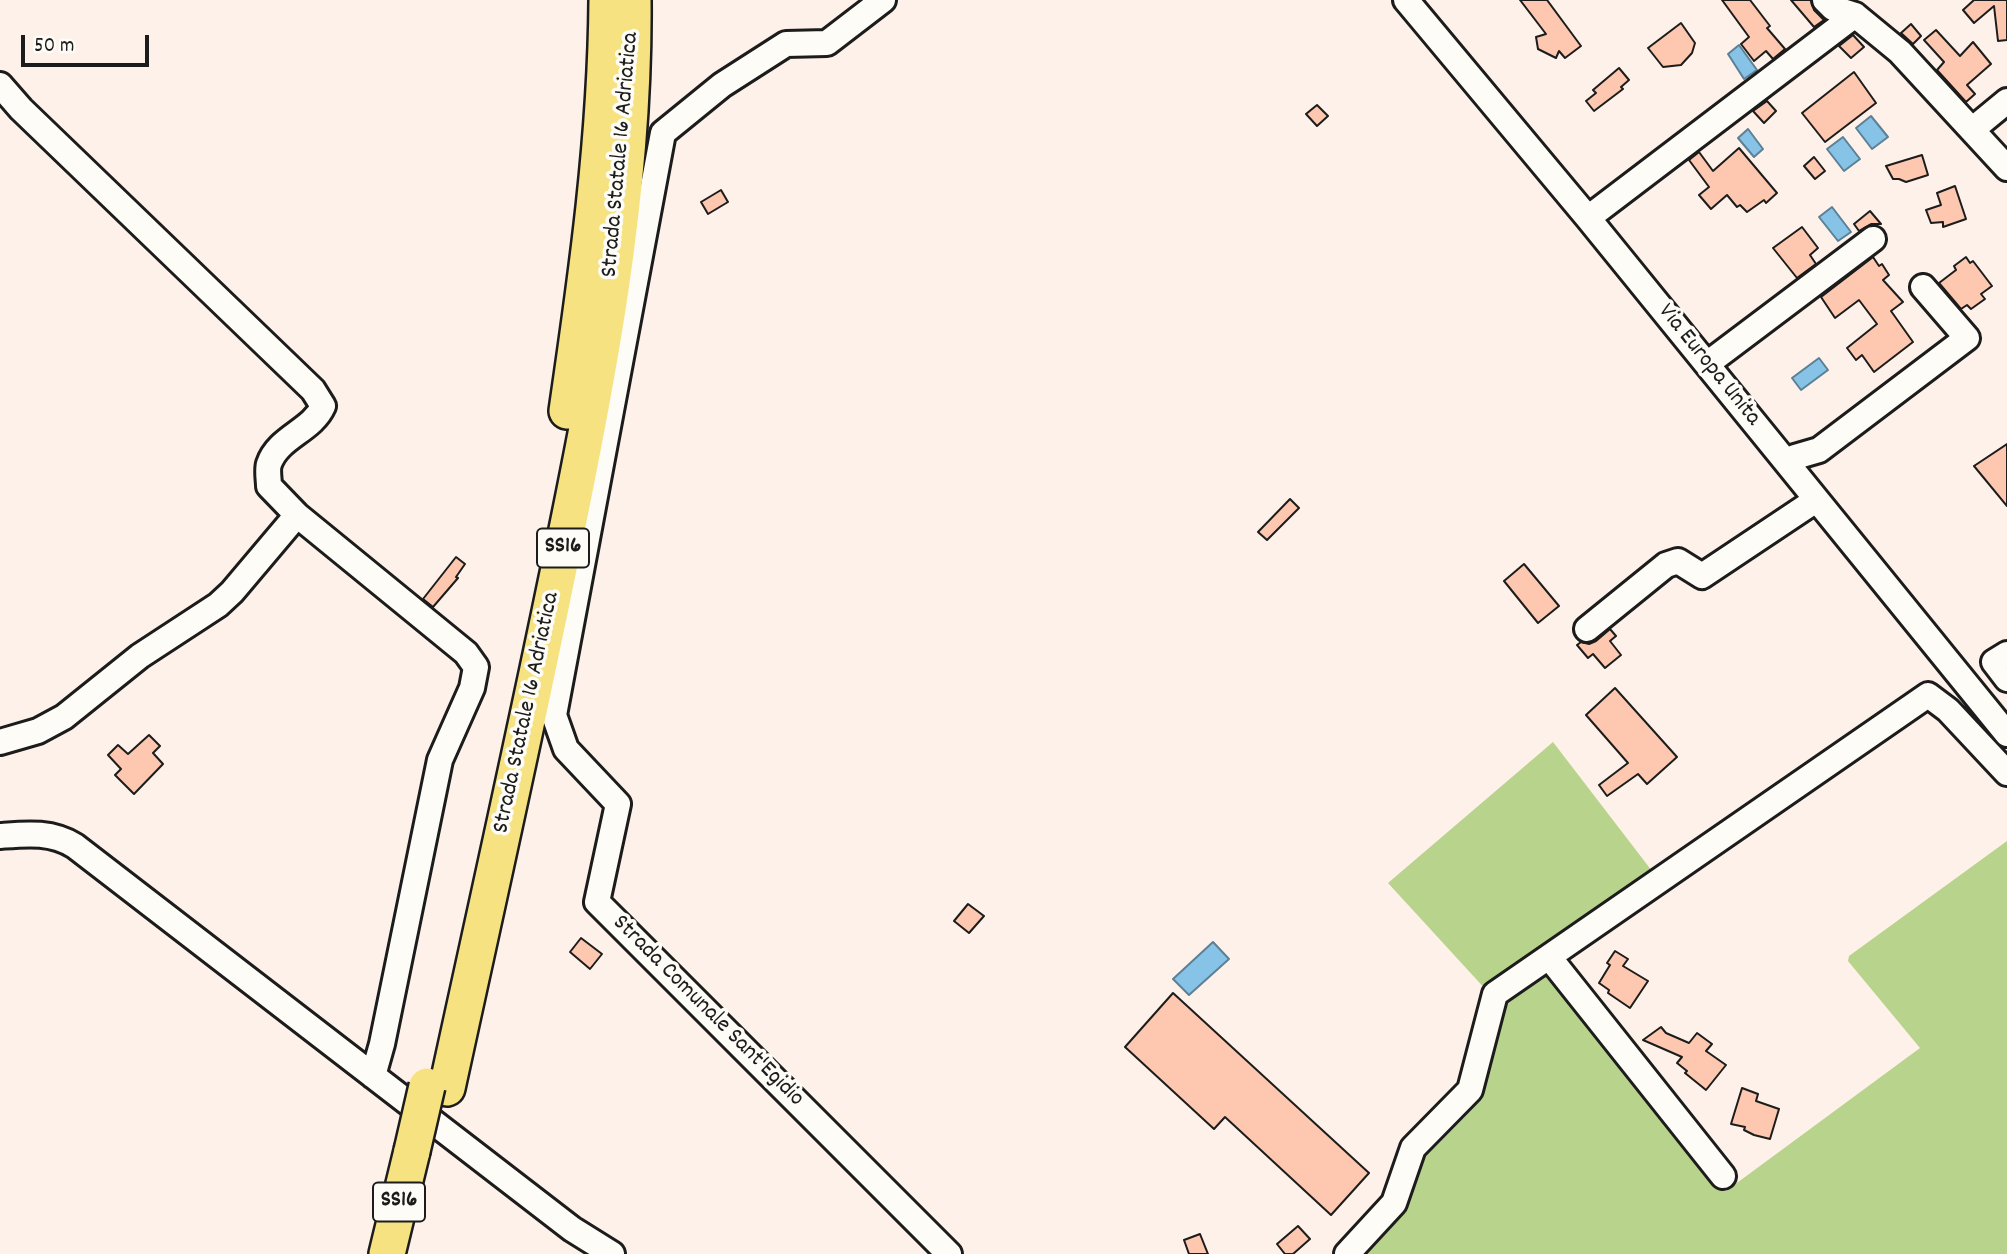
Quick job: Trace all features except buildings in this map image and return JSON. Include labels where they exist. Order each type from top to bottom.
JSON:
[{"type":"highway","name":"Strada Statale 16 Adriatica","points":[[437,1087],[567,414],[592,244],[607,51],[607,0]]},
{"type":"highway","name":"Strada Statale 16 Adriatica","points":[[408,1254],[422,1152],[591,417],[618,241],[634,52],[633,0]]},
{"type":"highway","name":"Strada Statale 16 Adriatica","points":[[387,1254],[422,1152]]},
{"type":"street","name":"Strada Comunale Sant'Egidio","points":[[883,0],[827,43],[786,44],[722,85],[663,134],[554,715],[566,749],[618,804],[597,902],[949,1254]]},
{"type":"street","name":"Via Europa Unita","points":[[1406,0],[1588,218],[2007,734]]},
{"type":"street","points":[[1825,0],[1833,8],[1855,15],[1900,52],[2007,168]]},
{"type":"street","points":[[1588,218],[1855,15]]},
{"type":"street","points":[[0,85],[313,390],[323,406],[318,418],[277,449],[268,465],[269,486],[297,515],[466,653],[476,667],[472,688],[440,760],[382,1045],[373,1076]]},
{"type":"street","points":[[1973,130],[2007,101]]},
{"type":"street","points":[[1707,365],[1873,239]]},
{"type":"street","points":[[1787,463],[1795,457],[1819,450],[1967,338],[1923,287]]},
{"type":"street","points":[[1587,629],[1667,565],[1678,561],[1702,576],[1816,500]]},
{"type":"street","points":[[0,742],[38,731],[64,717],[140,656],[218,605],[297,515]]},
{"type":"street","points":[[2007,654],[1994,662],[2007,679]]},
{"type":"street","points":[[1347,1254],[1394,1203],[1413,1148],[1470,1090],[1495,994],[1928,695],[1948,710],[2007,773]]},
{"type":"street","points":[[0,836],[47,835],[64,839],[75,846],[572,1228],[612,1254]]},
{"type":"street","points":[[1549,957],[1723,1176]]},
{"type":"green space","points":[[1553,742],[1652,871],[1488,992],[1388,883]]},
{"type":"green space","points":[[2007,841],[2007,1254],[1359,1254],[1421,1152],[1479,1092],[1503,997],[1547,967],[1726,1191],[1920,1048],[1848,961],[1849,956]]},
{"type":"water","points":[[1739,45],[1757,70],[1744,79],[1728,54]]},
{"type":"water","points":[[1871,116],[1888,137],[1872,149],[1856,128]]},
{"type":"water","points":[[1748,129],[1763,149],[1754,157],[1738,138]]},
{"type":"water","points":[[1843,137],[1860,159],[1844,171],[1827,149]]},
{"type":"water","points":[[1832,207],[1851,232],[1838,241],[1819,217]]},
{"type":"water","points":[[1819,358],[1828,370],[1801,390],[1792,378]]},
{"type":"water","points":[[1213,942],[1229,959],[1189,995],[1173,979]]}]
